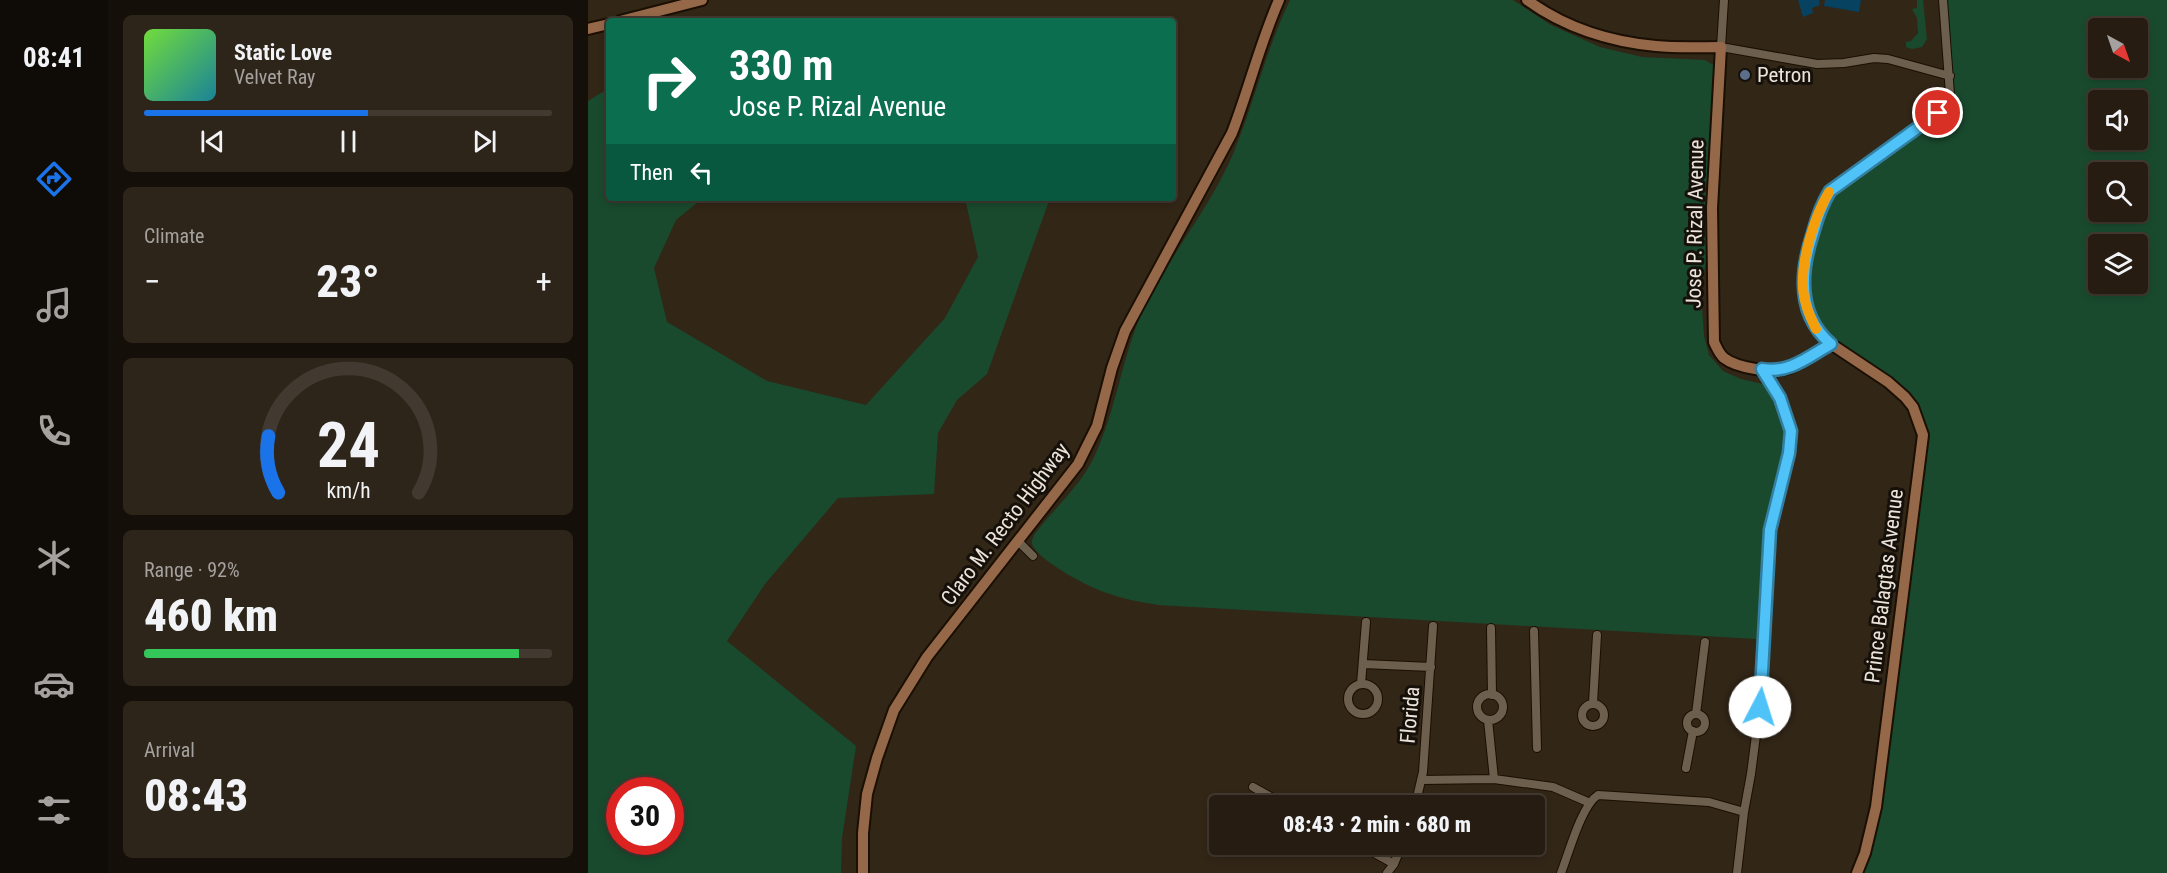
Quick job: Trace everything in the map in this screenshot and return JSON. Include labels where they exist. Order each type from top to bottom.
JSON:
[{"type":"main road","points":[[632,18],[702,0]]},
{"type":"main road","name":"Claro M. Recto Highway","points":[[863,873],[863,833],[867,794],[894,710],[927,657],[1071,474],[1090,440],[1097,426],[1119,345],[1232,132],[1245,101],[1260,49],[1279,0]]},
{"type":"main road","points":[[1527,0],[1589,33],[1620,41],[1657,46],[1721,47]]},
{"type":"main road","points":[[588,29],[606,25]]},
{"type":"main road","name":"Jose P. Rizal Avenue","points":[[1721,47],[1712,208],[1714,342],[1725,359],[1744,367],[1778,371],[1787,369],[1831,344]]},
{"type":"main road","name":"Prince Balagtas Avenue","points":[[1831,344],[1888,382],[1905,397],[1913,407],[1923,435],[1877,795],[1865,854],[1857,873]]},
{"type":"street","points":[[1724,0],[1721,47],[1817,64],[1844,63],[1874,58],[1888,59],[1950,76]]},
{"type":"street","points":[[1831,344],[1816,329],[1808,311],[1803,289],[1804,259],[1822,204],[1830,191],[1846,178],[1943,109],[1950,94],[1944,0]]},
{"type":"street","points":[[1737,873],[1762,689],[1765,586],[1770,530],[1789,453],[1791,431],[1780,398],[1762,369]]},
{"type":"street","points":[[1018,541],[1034,556]]},
{"type":"street","points":[[1361,684],[1366,622]]},
{"type":"street","name":"Florida","points":[[1417,795],[1421,780],[1433,626]]},
{"type":"street","points":[[1491,628],[1492,695]]},
{"type":"street","points":[[1534,631],[1537,748]]},
{"type":"street","points":[[1593,703],[1597,635]]},
{"type":"street","points":[[1696,714],[1705,642]]},
{"type":"street","points":[[1363,664],[1431,667]]},
{"type":"street","points":[[1361,684],[1372,687],[1378,698],[1375,708],[1365,714],[1354,712],[1348,702],[1351,690],[1361,684]]},
{"type":"street","points":[[1492,695],[1500,700],[1502,709],[1497,718],[1488,720],[1479,715],[1477,706],[1482,697],[1492,695]]},
{"type":"street","points":[[1696,714],[1701,715],[1705,723],[1700,731],[1693,731],[1688,727],[1687,721],[1690,716],[1696,714]]},
{"type":"street","points":[[1488,720],[1494,779]]},
{"type":"street","points":[[1686,768],[1693,731]]},
{"type":"street","points":[[1421,780],[1494,779],[1553,787],[1590,803]]},
{"type":"street","points":[[1253,787],[1267,795]]},
{"type":"street","points":[[1561,873],[1590,803],[1598,795],[1709,802],[1744,812]]},
{"type":"street","points":[[1378,855],[1394,864]]},
{"type":"street","points":[[1387,873],[1398,855]]},
{"type":"green space","points":[[1290,0],[1513,0],[1551,25],[1600,47],[1642,57],[1705,60],[1715,66],[1709,241],[1701,293],[1704,336],[1709,355],[1723,371],[1741,379],[1767,385],[1777,398],[1787,433],[1763,537],[1760,635],[1757,639],[1158,605],[1126,599],[1099,590],[1065,573],[1043,558],[1036,550],[1032,543],[1034,535],[1075,487],[1095,455],[1142,312],[1212,195],[1233,154],[1274,38]]},
{"type":"green space","points":[[1917,0],[1923,0],[1927,39],[1922,47],[1912,49],[1906,47],[1906,42],[1911,41],[1918,33],[1917,18],[1912,9],[1917,8]]},
{"type":"green space","points":[[1947,0],[2167,0],[2167,873],[1863,873],[1871,855],[1880,817],[1927,446],[1905,392],[1824,331],[1815,317],[1808,297],[1806,276],[1826,210],[1841,188],[1937,119],[1947,105],[1952,83]]},
{"type":"green space","points":[[606,90],[606,201],[699,201],[676,220],[654,268],[667,322],[767,381],[866,405],[945,318],[978,257],[966,201],[1049,201],[987,374],[957,400],[938,433],[934,494],[838,498],[765,584],[727,641],[856,746],[842,838],[841,873],[588,873],[588,101]]},
{"type":"water","points":[[1798,0],[1819,0],[1820,5],[1812,8],[1813,13],[1803,17]]},
{"type":"water","points":[[1825,0],[1861,0],[1859,12],[1824,6]]},
{"type":"slow traffic","points":[[1816,329],[1808,311],[1803,289],[1804,259],[1822,204],[1829,192]]},
{"type":"place","name":"Petron","points":[[1745,75]]},
{"type":"route","points":[[1760,707],[1765,586],[1770,530],[1789,453],[1791,431],[1780,398],[1762,369],[1771,371],[1787,369],[1831,344],[1816,329],[1808,311],[1803,289],[1804,259],[1822,204],[1830,191],[1938,113]]}]
